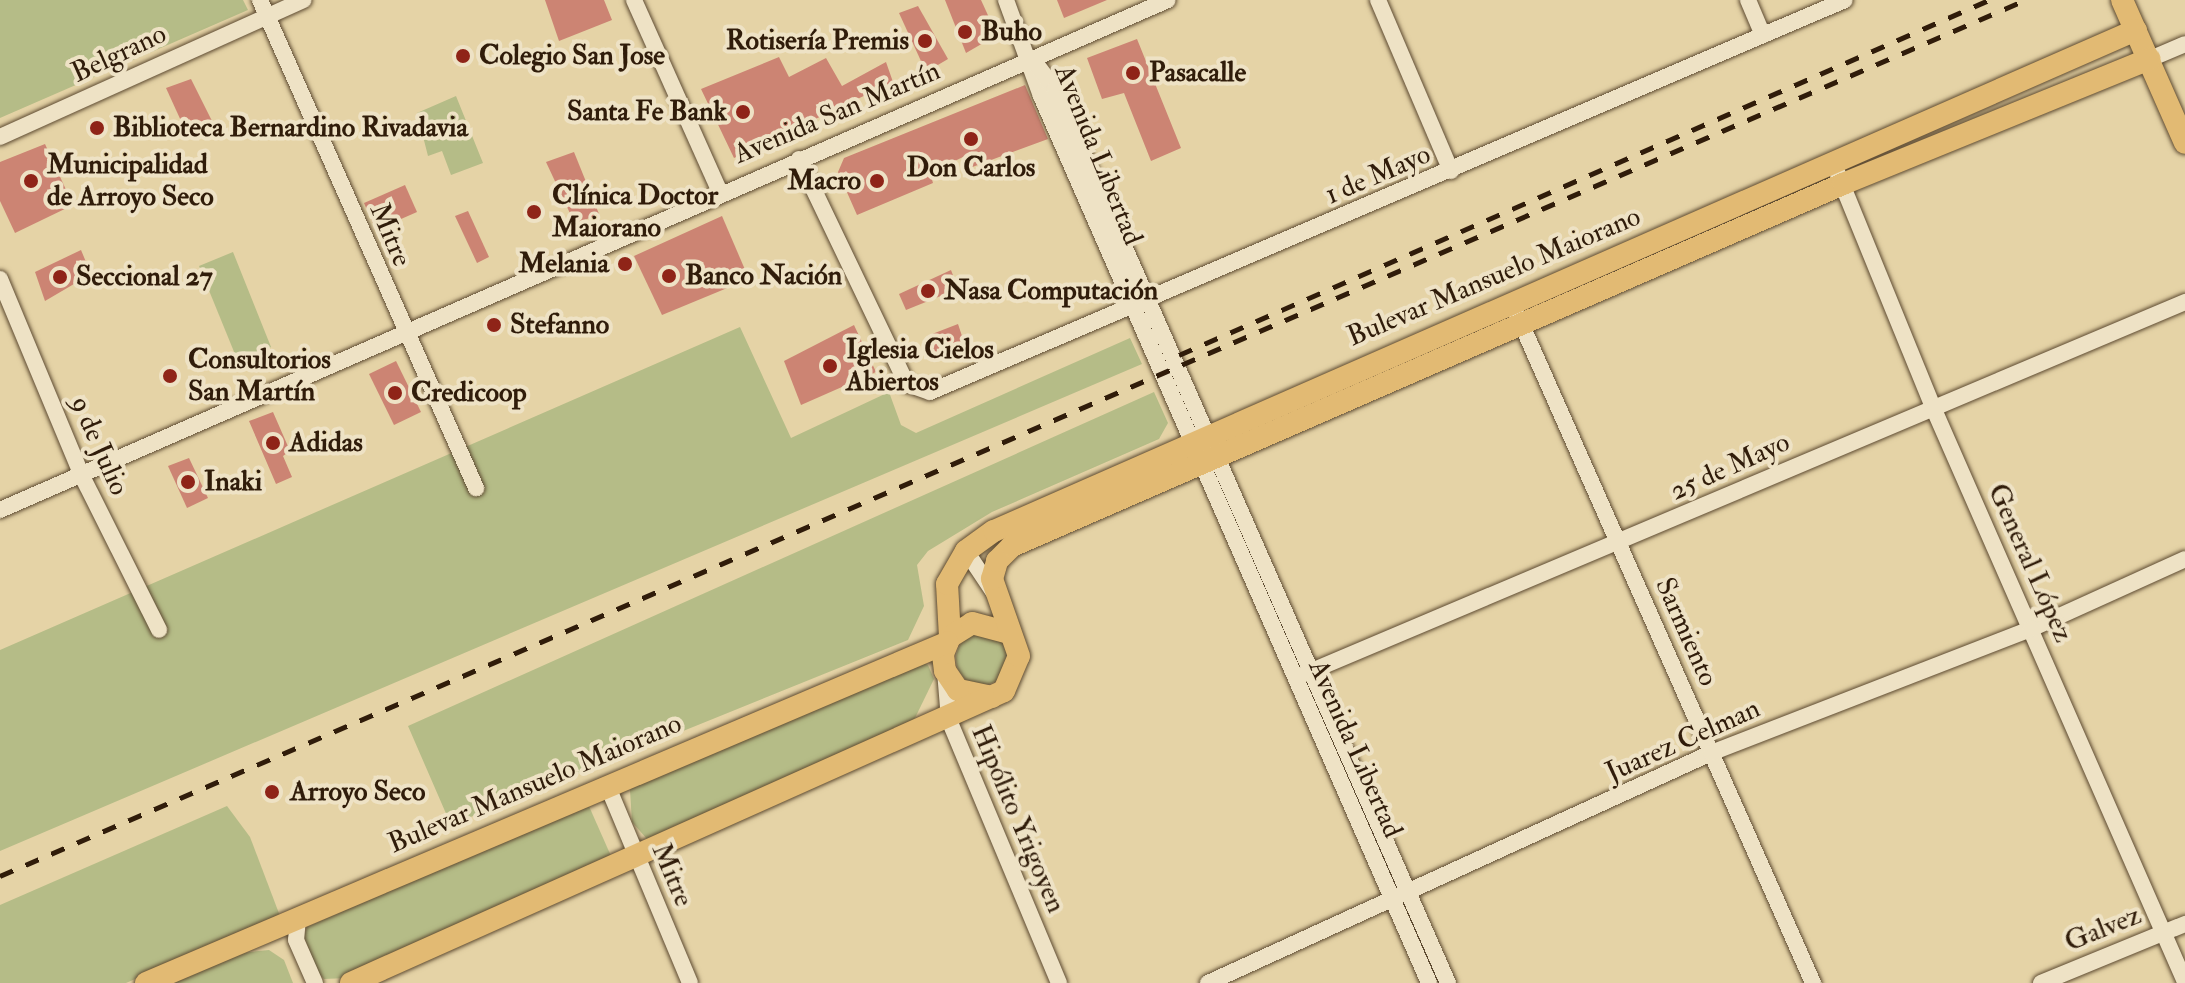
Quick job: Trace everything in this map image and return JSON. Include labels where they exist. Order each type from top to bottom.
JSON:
[{"type":"main road","points":[[2122,0],[2185,143]]},
{"type":"main road","name":"Bulevar Mansuelo Maiorano","points":[[966,551],[994,531],[1200,437],[2136,30]]},
{"type":"main road","name":"Bulevar Mansuelo Maiorano","points":[[351,983],[949,720],[1009,687],[1018,669],[992,579],[1012,546],[1522,327],[1843,184],[2150,59]]},
{"type":"main road","points":[[912,653],[933,631],[944,597],[966,551]]},
{"type":"main road","points":[[944,597],[949,640],[945,671],[968,696],[992,697]]},
{"type":"main road","name":"Bulevar Mansuelo Maiorano","points":[[146,983],[608,787],[912,653],[949,640],[972,623],[1009,633]]},
{"type":"street","name":"Belgrano","points":[[0,137],[264,8],[303,0]]},
{"type":"street","points":[[634,0],[720,192]]},
{"type":"street","name":"Avenida Libertad","points":[[1006,0],[1031,58],[1041,96],[1312,671],[1402,899],[1429,983]]},
{"type":"street","name":"Avenida San Martín","points":[[0,510],[720,192],[1168,0]]},
{"type":"street","points":[[1378,0],[1451,171]]},
{"type":"street","points":[[1748,0],[1763,35]]},
{"type":"street","name":"1 de Mayo","points":[[799,159],[907,384],[930,392],[1142,305],[1845,0]]},
{"type":"street","name":"Mitre","points":[[264,8],[404,333],[476,488]]},
{"type":"street","name":"Bulevar Mansuelo Maiorano","points":[[2150,59],[2185,44]]},
{"type":"street","name":"General López","points":[[1833,162],[1932,405],[2185,982]]},
{"type":"street","name":"9 de Julio","points":[[0,279],[82,476],[159,630]]},
{"type":"street","name":"Sarmiento","points":[[1511,302],[1813,983]]},
{"type":"street","name":"25 de Mayo","points":[[1296,678],[1620,546],[1932,405],[2185,302]]},
{"type":"street","name":"Avenida Libertad","points":[[1211,460],[1296,678],[1402,899],[1448,983]]},
{"type":"street","points":[[966,551],[998,598]]},
{"type":"street","name":"Juarez Celman","points":[[1208,983],[1402,899],[1711,753],[2031,629],[2185,559]]},
{"type":"street","name":"Hipólito Yrigoyen","points":[[945,671],[949,720],[1059,983]]},
{"type":"street","name":"Mitre","points":[[608,787],[690,983]]},
{"type":"street","points":[[298,918],[296,940],[315,983]]},
{"type":"street","name":"Galvez","points":[[2041,983],[2185,924]]},
{"type":"green space","points":[[0,0],[243,0],[248,10],[0,118]]},
{"type":"green space","points":[[456,96],[483,163],[451,175],[442,151],[428,156],[417,113]]},
{"type":"green space","points":[[233,252],[271,347],[239,364],[199,266]]},
{"type":"green space","points":[[740,327],[791,438],[889,392],[901,425],[916,433],[1130,338],[1142,364],[0,851],[0,650]]},
{"type":"green space","points":[[1154,392],[1168,423],[1159,439],[992,512],[928,551],[917,565],[924,606],[908,640],[451,825],[408,726]]},
{"type":"green space","points":[[982,633],[1000,641],[1008,659],[1000,677],[982,685],[964,677],[956,659],[964,641]]},
{"type":"green space","points":[[917,660],[928,665],[934,679],[915,718],[895,734],[647,839],[632,822],[630,790],[637,782]]},
{"type":"green space","points":[[588,804],[611,856],[347,978],[324,979],[317,972],[304,936],[307,927]]},
{"type":"green space","points":[[227,806],[250,837],[280,916],[126,983],[0,983],[0,905]]},
{"type":"green space","points":[[269,950],[284,960],[293,983],[166,983],[241,953]]},
{"type":"building","points":[[545,0],[604,0],[612,20],[559,41]]},
{"type":"building","name":"Buho","points":[[945,0],[981,0],[997,35],[966,53]]},
{"type":"building","points":[[1057,0],[1107,0],[1064,18]]},
{"type":"building","name":"Rotisería Premis","points":[[918,6],[948,59],[926,72],[899,13]]},
{"type":"building","name":"Pasacalle","points":[[1137,39],[1181,148],[1151,161],[1124,93],[1102,99],[1087,58]]},
{"type":"building","points":[[779,57],[789,77],[826,58],[842,86],[886,62],[893,82],[734,158],[701,89]]},
{"type":"building","points":[[191,79],[213,123],[187,134],[166,88]]},
{"type":"building","points":[[1025,85],[1048,139],[967,169],[963,157],[930,173],[933,183],[857,215],[838,172],[844,158]]},
{"type":"building","name":"Municipalidad de Arroyo Seco","points":[[45,144],[73,205],[15,233],[0,201],[0,162]]},
{"type":"building","points":[[574,152],[599,214],[575,224],[546,162]]},
{"type":"building","points":[[405,185],[417,212],[376,230],[364,203]]},
{"type":"building","points":[[468,211],[489,257],[477,263],[455,216]]},
{"type":"building","points":[[722,216],[749,279],[662,315],[634,256]]},
{"type":"building","name":"Seccional 27","points":[[81,250],[91,274],[45,301],[35,272]]},
{"type":"building","name":"Nasa Computación","points":[[951,270],[958,289],[906,310],[899,294]]},
{"type":"building","points":[[958,324],[966,348],[934,360],[927,336]]},
{"type":"building","name":"Iglesia Cielos Abiertos","points":[[854,325],[876,372],[801,405],[784,361]]},
{"type":"building","name":"Credicoop","points":[[396,361],[421,412],[394,425],[369,374]]},
{"type":"building","name":"Adidas","points":[[273,412],[290,451],[283,456],[292,477],[276,484],[249,421]]},
{"type":"building","name":"Inaki","points":[[189,458],[208,498],[187,508],[168,466]]},
{"type":"railway","points":[[1179,355],[1989,0]]},
{"type":"railway","points":[[0,876],[2025,0]]},
{"type":"place","name":"Buho","points":[[965,32]]},
{"type":"place","name":"Rotisería Premis","points":[[925,41]]},
{"type":"place","name":"Colegio San Jose","points":[[463,56]]},
{"type":"place","name":"Pasacalle","points":[[1133,73]]},
{"type":"place","name":"Santa Fe Bank","points":[[743,112]]},
{"type":"place","name":"Biblioteca Bernardino Rivadavia","points":[[97,128]]},
{"type":"place","name":"Don Carlos","points":[[971,139]]},
{"type":"place","name":"Municipalidad de Arroyo Seco","points":[[31,181]]},
{"type":"place","name":"Macro","points":[[877,181]]},
{"type":"place","name":"Clínica Doctor Maiorano","points":[[534,212]]},
{"type":"place","name":"Melania","points":[[625,264]]},
{"type":"place","name":"Banco Nación","points":[[669,276]]},
{"type":"place","name":"Seccional 27","points":[[60,277]]},
{"type":"place","name":"Nasa Computación","points":[[928,291]]},
{"type":"place","name":"Stefanno","points":[[494,325]]},
{"type":"place","name":"Iglesia Cielos Abiertos","points":[[830,366]]},
{"type":"place","name":"Consultorios San Martín","points":[[170,376]]},
{"type":"place","name":"Credicoop","points":[[395,393]]},
{"type":"place","name":"Adidas","points":[[273,443]]},
{"type":"place","name":"Inaki","points":[[188,482]]},
{"type":"place","name":"Arroyo Seco","points":[[272,792]]}]
